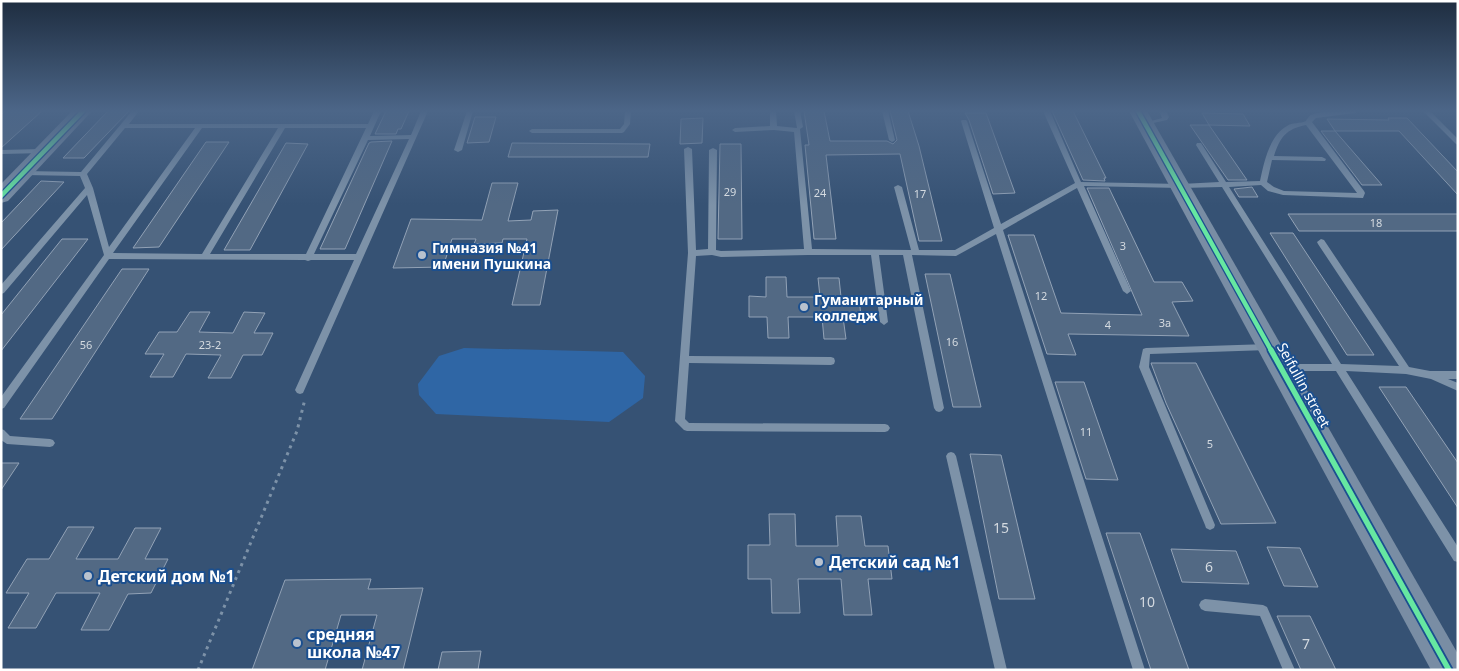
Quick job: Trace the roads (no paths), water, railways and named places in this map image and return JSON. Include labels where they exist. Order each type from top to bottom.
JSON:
[{"type":"street","points":[[1,196],[53,142]]},
{"type":"street","name":"Seifullin street","points":[[1161,142],[1181,186],[1449,670]]},
{"type":"lane","points":[[83,174],[109,142]]},
{"type":"lane","points":[[1,405],[6,393],[108,256],[188,142]]},
{"type":"lane","points":[[204,257],[273,142]]},
{"type":"lane","points":[[308,258],[363,142]]},
{"type":"lane","points":[[303,394],[359,257],[411,142]]},
{"type":"lane","points":[[458,150],[460,142]]},
{"type":"lane","points":[[798,142],[808,252]]},
{"type":"lane","points":[[971,142],[1140,670]]},
{"type":"lane","points":[[1060,142],[1127,291]]},
{"type":"lane","points":[[1263,183],[1269,158],[1277,142]]},
{"type":"lane","points":[[692,253],[956,253],[1078,184],[1181,186],[1263,183],[1271,189],[1283,193],[1360,196],[1361,193],[1323,142]]},
{"type":"lane","points":[[1199,145],[1458,557]]},
{"type":"lane","points":[[688,149],[692,253],[680,421],[687,426],[885,428]]},
{"type":"lane","points":[[712,252],[713,150]]},
{"type":"lane","points":[[1,152],[45,151]]},
{"type":"lane","points":[[1269,158],[1322,159]]},
{"type":"lane","points":[[25,173],[83,174]]},
{"type":"lane","points":[[83,174],[89,188],[108,256]]},
{"type":"lane","points":[[898,187],[939,408]]},
{"type":"lane","points":[[1,292],[89,188]]},
{"type":"lane","points":[[1320,242],[1406,370]]},
{"type":"lane","points":[[876,253],[884,322]]},
{"type":"lane","points":[[108,256],[359,257]]},
{"type":"lane","points":[[1210,525],[1144,367],[1146,351],[1276,358],[1339,367],[1406,370],[1430,375],[1458,387]]},
{"type":"lane","points":[[684,359],[831,361]]},
{"type":"lane","points":[[1430,375],[1458,375]]},
{"type":"lane","points":[[3,438],[50,443]]},
{"type":"lane","points":[[951,456],[1001,670]]},
{"type":"lane","points":[[1206,606],[1263,610],[1290,670]]},
{"type":"place","name":"Гимназия №41 имени Пушкина","points":[[422,255]]},
{"type":"place","name":"Гуманитарный колледж","points":[[804,307]]},
{"type":"place","name":"Детский сад №1","points":[[819,562]]},
{"type":"place","name":"Детский дом №1","points":[[88,576]]},
{"type":"place","name":"средняя школа №47","points":[[297,643]]}]
